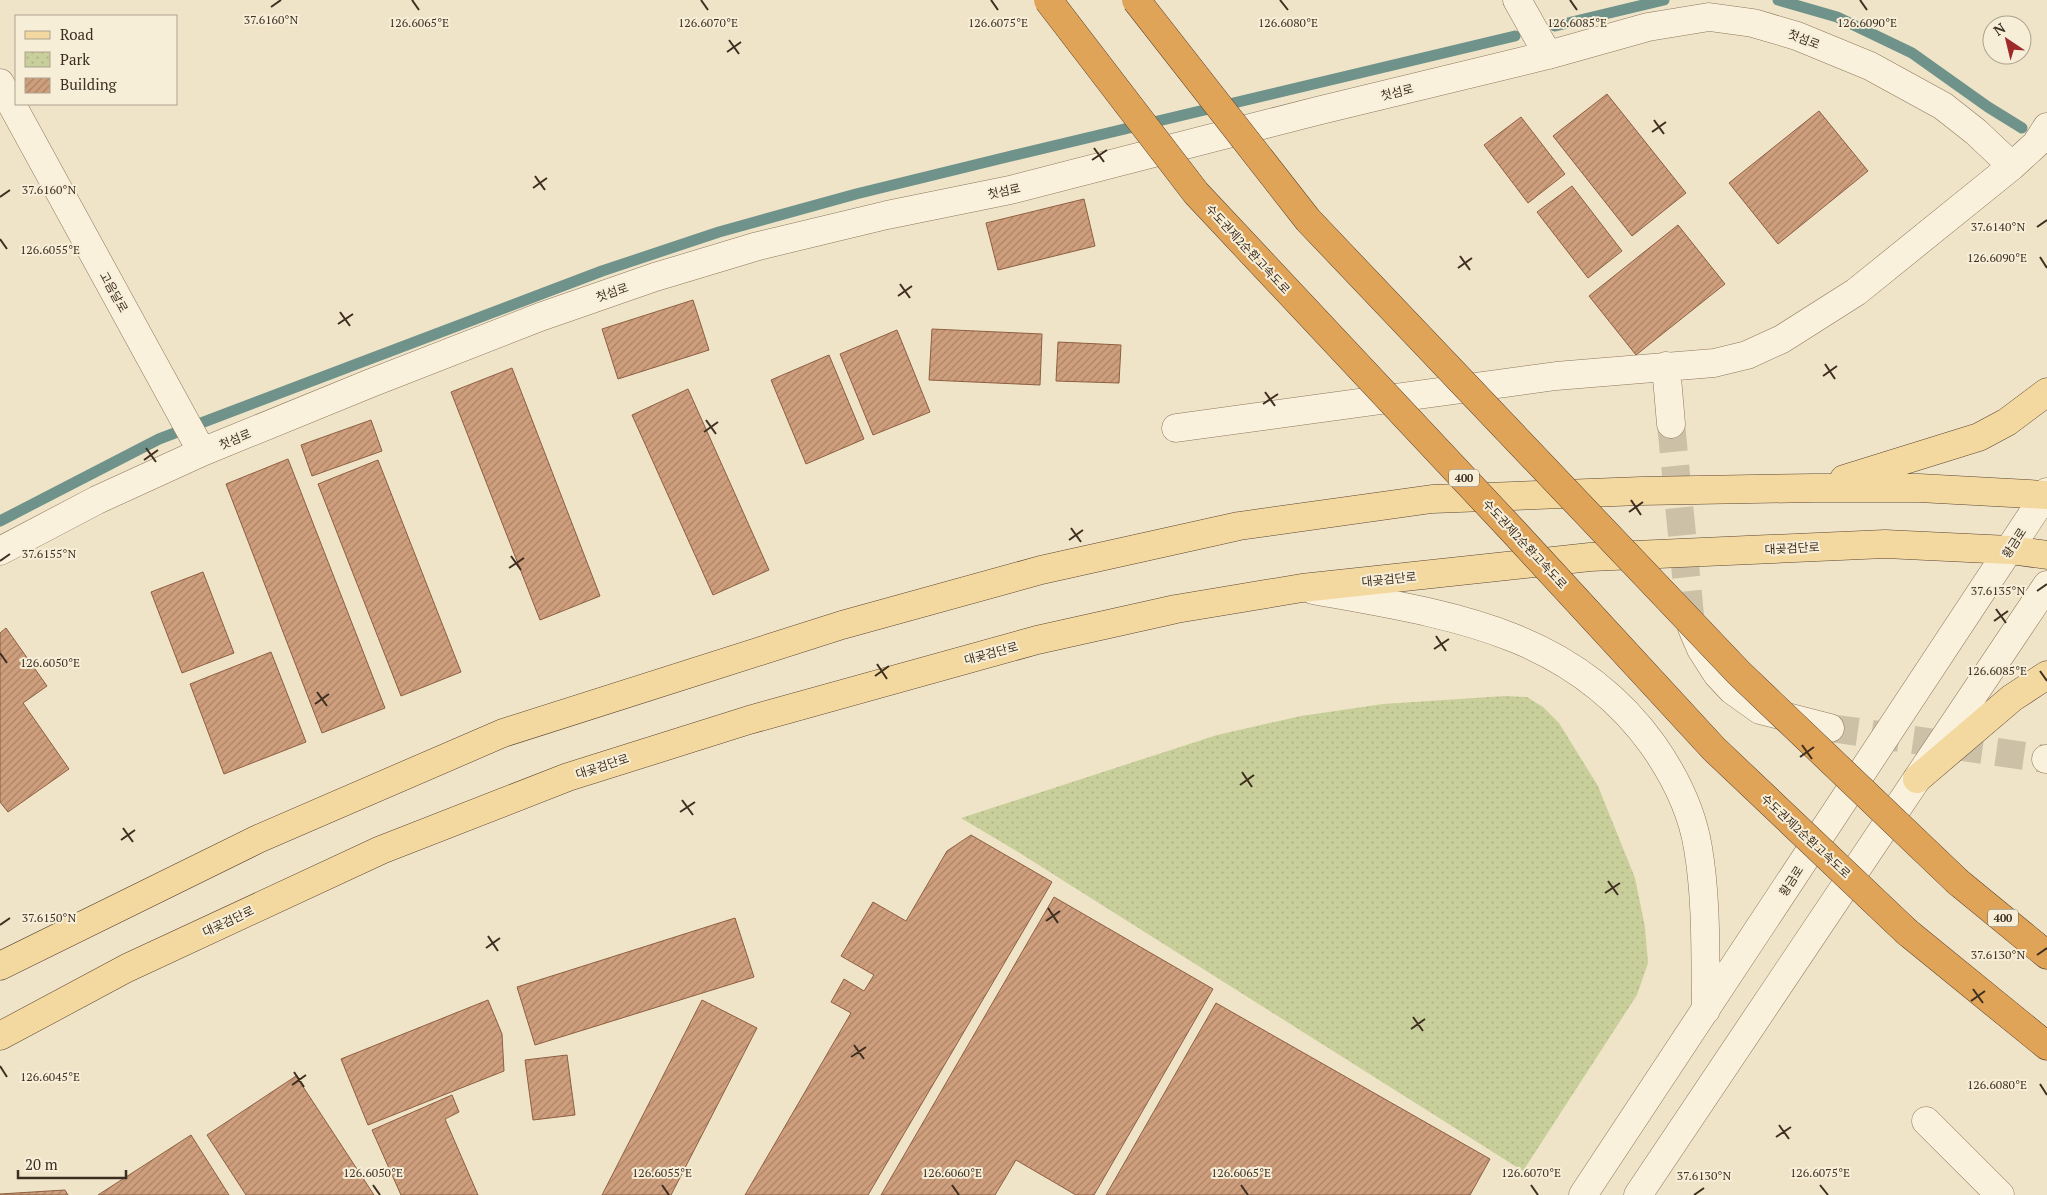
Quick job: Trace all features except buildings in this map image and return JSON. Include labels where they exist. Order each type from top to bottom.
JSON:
[{"type":"highway","name":"수도권제2순환고속도로","points":[[1048,0],[1196,193],[1507,524],[1714,749],[1907,932],[2047,1046]]},
{"type":"highway","name":"400","points":[[1136,0],[1308,220],[1739,673],[1958,882],[2047,955]]},
{"type":"main road","points":[[1814,488],[1938,452],[1979,437],[2007,422],[2047,392]]},
{"type":"main road","points":[[0,966],[258,839],[503,733],[842,625],[1041,570],[1239,526],[1432,499],[1641,491],[1814,488],[1919,488],[2046,494]]},
{"type":"main road","name":"대곶검단로","points":[[0,1036],[127,968],[381,850],[568,777],[749,720],[1037,640],[1176,609],[1302,588],[1590,557],[1885,544],[2010,550],[2047,555]]},
{"type":"main road","points":[[1918,779],[2012,698],[2047,675]]},
{"type":"street","points":[[1518,0],[1548,55]]},
{"type":"street","name":"첫섬로","points":[[0,551],[97,500],[202,452],[370,383],[540,317],[655,277],[758,246],[888,215],[1010,190],[1317,111],[1548,55],[1648,27],[1709,17],[1753,23],[1797,36],[1870,66],[1943,106],[1970,127],[2012,166]]},
{"type":"street","name":"고음달로","points":[[0,83],[202,452]]},
{"type":"street","points":[[1176,428],[1556,376],[1714,363],[1747,355],[1782,339],[1856,292],[2012,166],[2036,144],[2047,127]]},
{"type":"street","points":[[1666,366],[1671,424]]},
{"type":"street","name":"황금로","points":[[1583,1195],[2046,494]]},
{"type":"street","points":[[1638,1195],[2047,585]]},
{"type":"street","points":[[1302,588],[1424,610],[1476,623],[1528,643],[1565,663],[1610,696],[1638,724],[1666,764],[1684,799],[1698,846],[1704,897],[1706,1010]]},
{"type":"street","points":[[1691,625],[1701,649],[1717,674],[1732,690],[1760,710],[1830,728]]},
{"type":"street","points":[[1926,1121],[2000,1195]]},
{"type":"green space","points":[[1505,696],[1527,697],[1543,707],[1559,723],[1598,786],[1635,878],[1645,927],[1648,963],[1637,995],[1523,1171],[1018,852],[961,818],[1217,735],[1301,716],[1383,704]]},
{"type":"waterway","points":[[1555,26],[1664,0]]},
{"type":"waterway","points":[[1778,0],[1837,17],[1912,53],[1988,107],[2022,128]]},
{"type":"waterway","points":[[0,521],[159,439],[602,271],[719,232],[856,194],[1515,36]]},
{"type":"tunnel","points":[[1671,424],[1691,625]]},
{"type":"tunnel","points":[[1830,728],[2046,759]]}]
